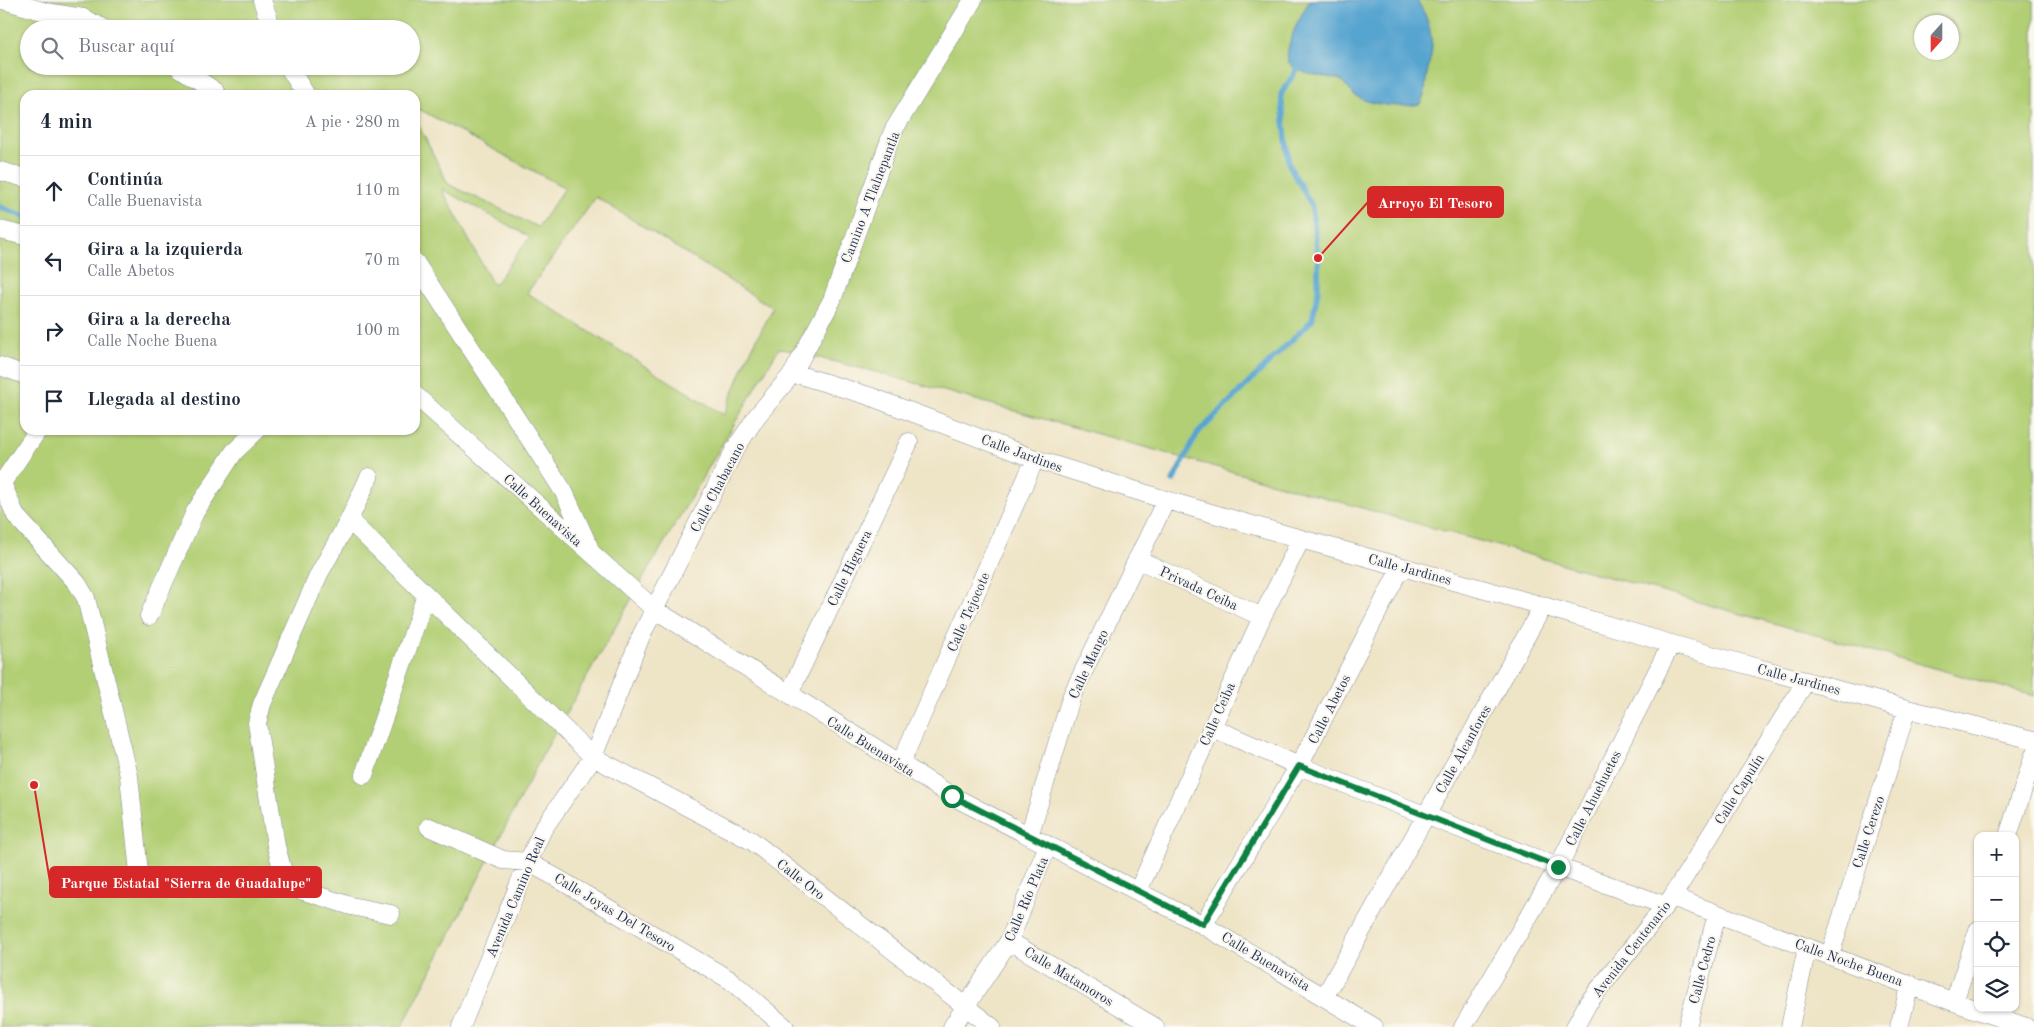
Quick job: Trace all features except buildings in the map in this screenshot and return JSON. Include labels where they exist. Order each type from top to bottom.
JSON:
[{"type":"street","points":[[3,0],[46,12],[87,20]]},
{"type":"street","points":[[262,0],[269,20]]},
{"type":"street","name":"Camino A Tlalnepantla","points":[[793,373],[832,300],[894,131],[973,0]]},
{"type":"street","points":[[191,75],[213,90]]},
{"type":"street","points":[[294,75],[303,90]]},
{"type":"street","points":[[0,171],[20,177]]},
{"type":"street","points":[[0,230],[20,235]]},
{"type":"street","points":[[420,270],[564,492],[593,554]]},
{"type":"street","points":[[0,366],[20,373]]},
{"type":"street","name":"Calle Jardines","points":[[793,373],[868,396],[1035,459],[1166,500],[1671,644],[1907,709],[2034,740]]},
{"type":"street","name":"Calle Chabacano","points":[[654,609],[734,449],[757,416],[793,373]]},
{"type":"street","name":"Calle Buenavista","points":[[420,400],[654,609],[952,796],[1203,924],[1374,1027]]},
{"type":"street","points":[[35,435],[2,483],[16,516],[77,583],[86,598],[128,776],[139,873]]},
{"type":"street","points":[[149,616],[195,512],[234,452],[252,435]]},
{"type":"street","name":"Calle Higuera","points":[[789,694],[909,442]]},
{"type":"street","name":"Calle Tejocote","points":[[900,765],[1035,459]]},
{"type":"street","points":[[369,477],[349,520],[319,574],[262,704],[257,723],[276,846],[283,872],[291,887],[351,906],[391,914]]},
{"type":"street","name":"Calle Mango","points":[[1028,836],[1072,695],[1166,500]]},
{"type":"street","name":"Calle Oro","points":[[349,520],[593,757],[752,841],[992,1027]]},
{"type":"street","name":"Calle Ceiba","points":[[1138,891],[1211,727],[1300,539]]},
{"type":"street","name":"Privada Ceiba","points":[[1137,559],[1262,617]]},
{"type":"street","name":"Calle Abetos","points":[[1203,924],[1299,766],[1401,567]]},
{"type":"street","points":[[364,775],[426,595]]},
{"type":"street","name":"Calle Alcanfores","points":[[1325,996],[1543,606]]},
{"type":"street","name":"Avenida Camino Real","points":[[461,1027],[528,862],[543,830],[593,757],[641,636],[654,609]]},
{"type":"street","name":"Calle Ahuehuetes","points":[[1463,1027],[1558,867],[1671,644]]},
{"type":"street","name":"Calle Capulín","points":[[1668,901],[1806,681]]},
{"type":"street","name":"Calle Cerezo","points":[[1830,955],[1907,709]]},
{"type":"street","name":"Calle Noche Buena","points":[[1211,727],[1299,766],[1427,814],[1558,867],[1717,914],[2026,1027]]},
{"type":"street","points":[[2009,832],[2034,755]]},
{"type":"street","name":"Calle Joyas Del Tesoro","points":[[429,826],[503,860],[528,862],[730,980],[785,1027]]},
{"type":"street","name":"Calle Río Plata","points":[[952,1027],[1009,941],[1048,846]]},
{"type":"street","name":"Avenida Centenario","points":[[1575,1027],[1588,1003],[1668,901]]},
{"type":"street","name":"Calle Cedro","points":[[1687,1027],[1717,914]]},
{"type":"street","name":"Calle Matamoros","points":[[1009,941],[1156,1027]]},
{"type":"street","points":[[1954,1002],[1974,942]]},
{"type":"street","points":[[1790,1027],[1807,948]]},
{"type":"street","points":[[1899,1027],[1910,984]]},
{"type":"green space","points":[[0,0],[2034,0],[2034,696],[876,372],[779,348],[644,577],[543,754],[402,1027],[0,1027]],"holes":[[[442,189],[530,237],[493,285]],[[596,197],[773,308],[747,358],[724,415],[527,293]]]},
{"type":"water","points":[[1310,0],[1416,0],[1428,22],[1432,47],[1424,93],[1420,104],[1395,106],[1368,101],[1353,94],[1340,80],[1303,72],[1291,65],[1287,54],[1291,38]]},
{"type":"waterway","points":[[1173,481],[1197,434],[1312,320],[1318,291],[1318,258],[1312,206],[1289,165],[1281,94],[1301,63]]},
{"type":"waterway","points":[[0,207],[20,215]]},
{"type":"place","name":"Arroyo El Tesoro","points":[[1318,258]]},
{"type":"place","name":"Parque Estatal \"Sierra de Guadalupe\"","points":[[34,785]]},
{"type":"route","points":[[952,796],[1203,924],[1299,766],[1427,814],[1558,867]]}]
